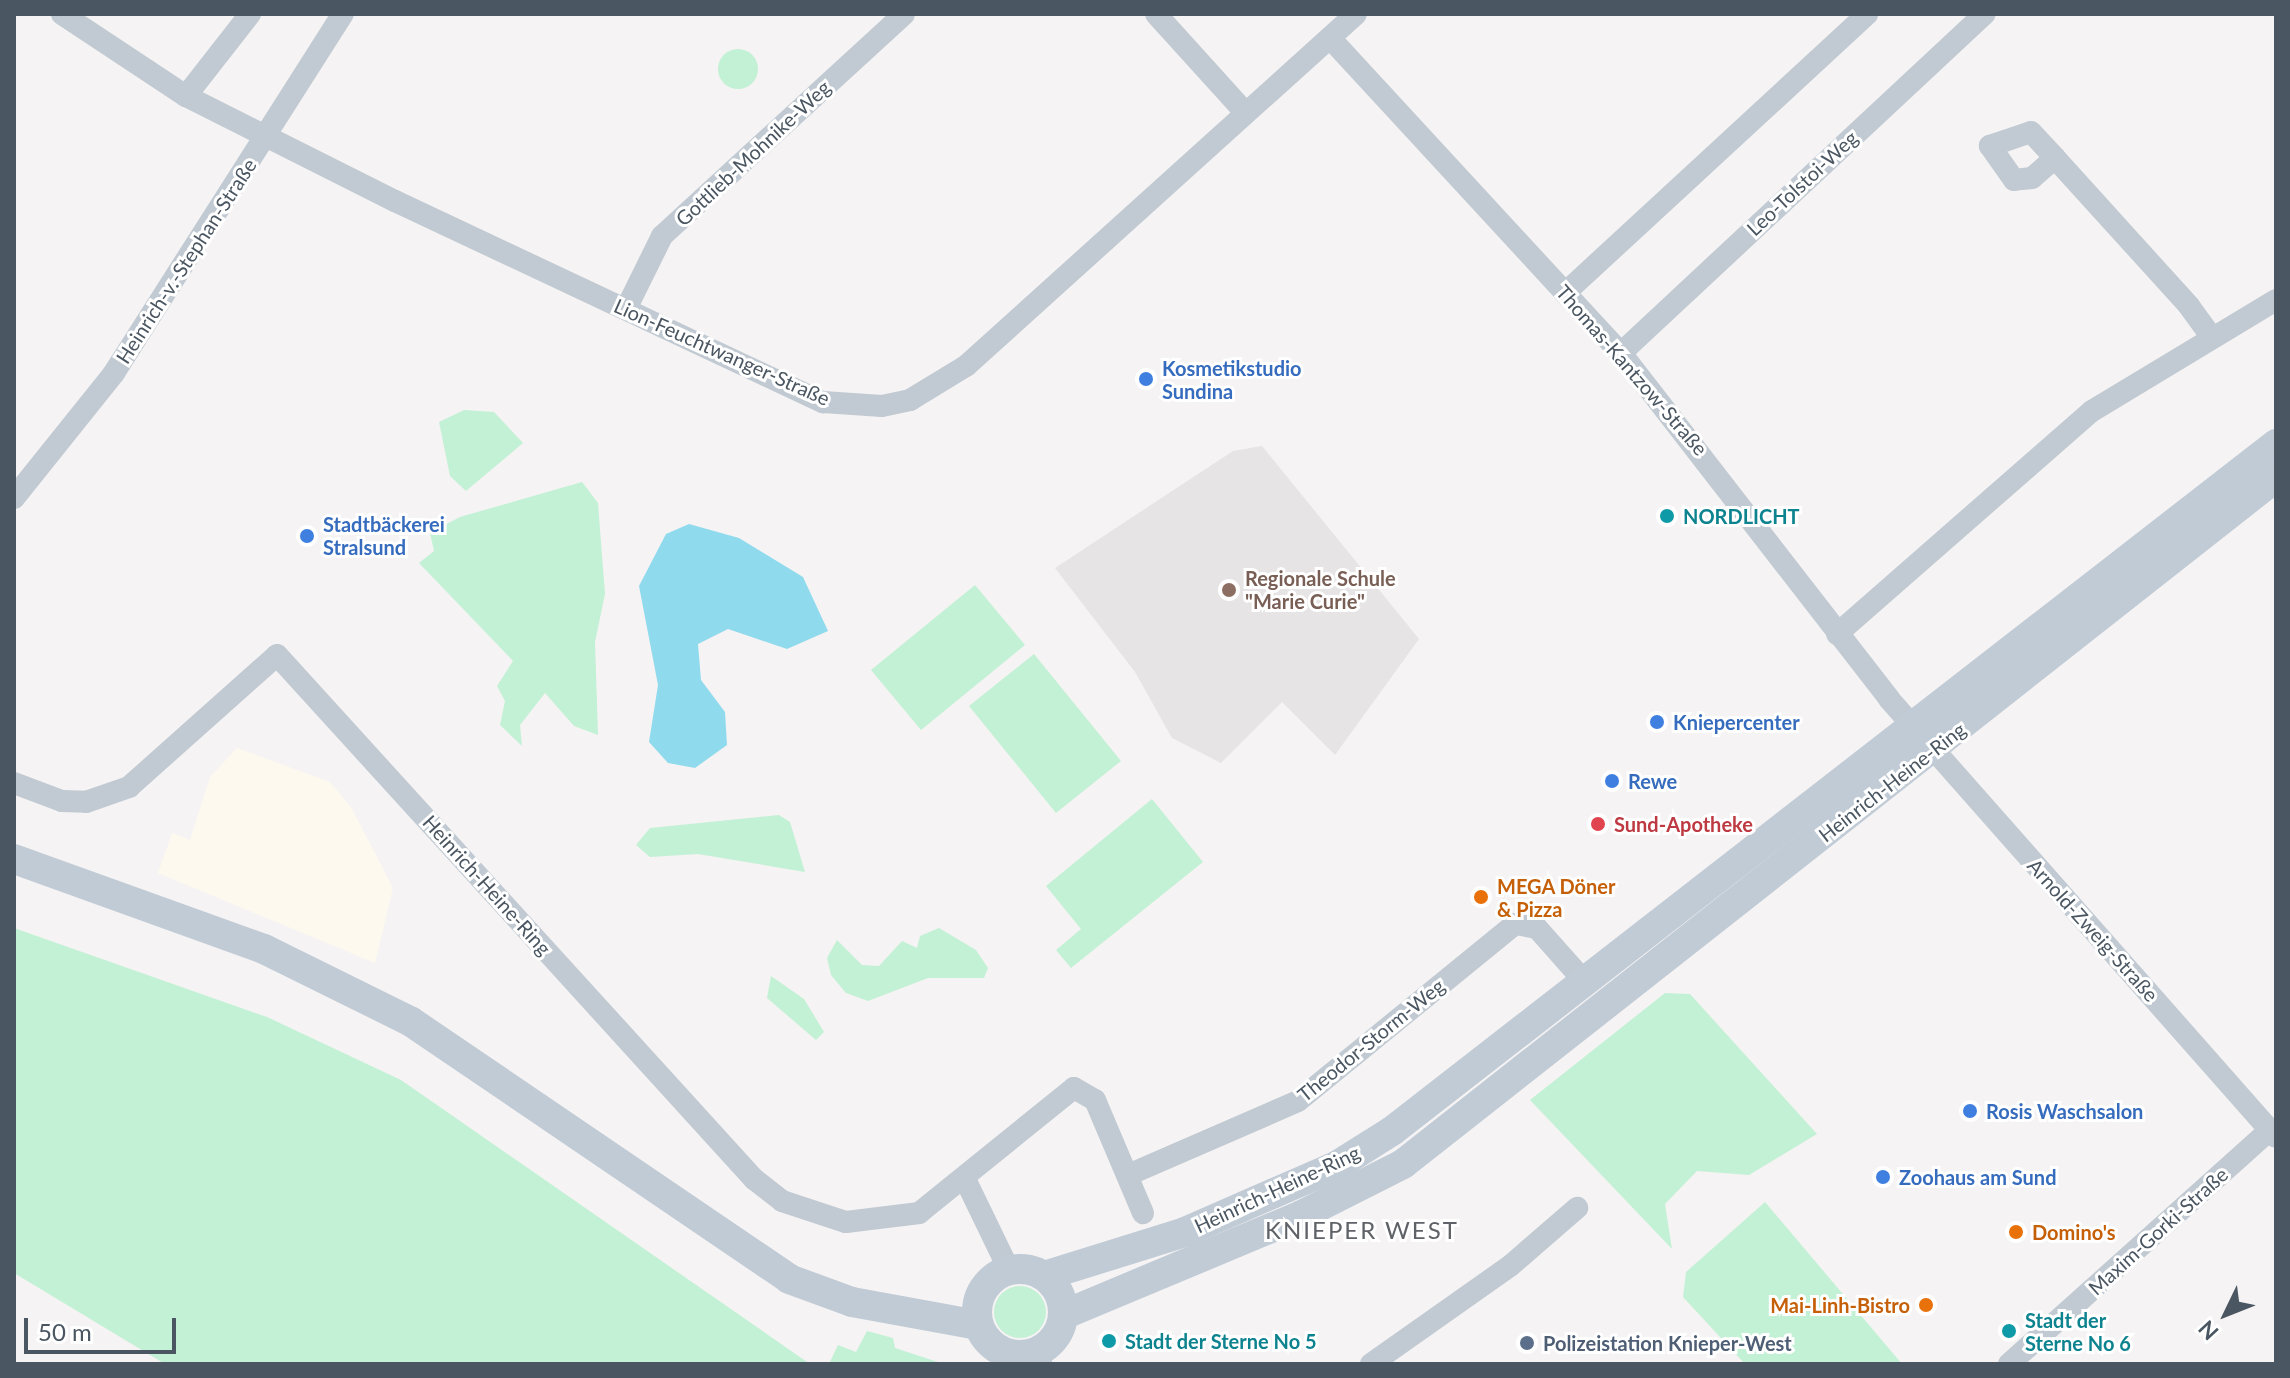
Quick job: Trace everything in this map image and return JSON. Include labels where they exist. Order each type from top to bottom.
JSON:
[{"type":"main road","name":"Heinrich-Heine-Ring","points":[[1044,1276],[1133,1253],[1338,1165],[1574,989],[1911,722],[2276,444]]},
{"type":"main road","name":"Heinrich-Heine-Ring","points":[[1063,1315],[1349,1194],[1481,1106],[2276,477]]},
{"type":"main road","points":[[14,859],[310,968],[468,1057],[770,1269],[852,1302],[914,1310],[978,1325]]},
{"type":"main road","name":"Heinrich-Heine-Ring","points":[[1507,1086],[1592,998],[1574,989]]},
{"type":"main road","name":"Heinrich-Heine-Ring","points":[[1481,1106],[1472,1089],[1522,1047],[1574,989]]},
{"type":"main road","points":[[914,1310],[980,1295],[1009,1270],[1044,1276],[1063,1315],[1056,1336],[1027,1359],[990,1345],[978,1325],[980,1295]]},
{"type":"street","name":"Lion-Feuchtwanger-Straße","points":[[62,14],[186,96],[265,137],[823,402],[882,406],[910,400],[966,366],[1356,14]]},
{"type":"street","points":[[186,96],[250,14]]},
{"type":"street","name":"Heinrich-v.-Stephan-Straße","points":[[14,498],[114,373],[343,14]]},
{"type":"street","name":"Gottlieb-Mohnike-Weg","points":[[626,309],[662,236],[904,14]]},
{"type":"street","points":[[1156,14],[1245,112]]},
{"type":"street","points":[[1565,293],[1867,14]]},
{"type":"street","name":"Leo-Tolstoi-Weg","points":[[1621,353],[1984,14]]},
{"type":"street","name":"Thomas-Kantzow-Straße","points":[[1330,38],[1621,353],[1713,463],[1837,634],[1911,722]]},
{"type":"street","points":[[2055,158],[2212,338]]},
{"type":"street","points":[[1837,634],[2053,441],[2276,300]]},
{"type":"street","name":"Heinrich-Heine-Ring","points":[[14,783],[62,801],[86,802],[129,787],[277,655],[772,1194],[815,1216],[872,1222],[919,1213],[966,1181],[1074,1088],[1095,1100],[1143,1213]]},
{"type":"street","name":"Arnold-Zweig-Straße","points":[[1911,722],[2273,1134]]},
{"type":"street","name":"Theodor-Storm-Weg","points":[[1128,1175],[1298,1101],[1515,924],[1537,928],[1574,989]]},
{"type":"street","name":"Maxim-Gorki-Straße","points":[[2009,1364],[2273,1134]]},
{"type":"street","points":[[966,1181],[1009,1270]]},
{"type":"street","points":[[1371,1364],[1510,1266],[1577,1208]]},
{"type":"shaded area","name":"Regionale Schule \"Marie Curie\"","points":[[1262,446],[1419,639],[1335,755],[1282,702],[1221,763],[1172,738],[1135,672],[1055,568],[1233,451]]},
{"type":"shaded area","points":[[237,748],[330,782],[351,807],[393,888],[375,963],[158,873],[172,833],[190,840],[210,777]]},
{"type":"green space","points":[[738,49],[752,55],[758,69],[752,83],[738,89],[724,83],[718,69],[724,55]]},
{"type":"green space","points":[[464,410],[494,412],[523,443],[466,491],[450,476],[439,422]]},
{"type":"green space","points":[[582,482],[598,503],[605,594],[595,642],[598,735],[574,726],[545,693],[520,725],[522,746],[500,725],[505,701],[497,686],[513,661],[419,563],[434,551],[430,533],[460,517]]},
{"type":"green space","points":[[975,585],[1025,645],[921,730],[871,670]]},
{"type":"green space","points":[[1034,654],[1121,761],[1056,813],[969,706]]},
{"type":"green space","points":[[1152,799],[1203,862],[1071,968],[1056,950],[1081,929],[1046,886]]},
{"type":"green space","points":[[779,815],[790,822],[805,872],[698,854],[650,857],[636,845],[650,828]]},
{"type":"green space","points":[[14,928],[267,1017],[401,1080],[810,1364],[165,1364],[14,1273]]},
{"type":"green space","points":[[939,928],[976,950],[988,968],[984,978],[928,978],[868,1001],[846,993],[831,975],[827,958],[837,940],[862,965],[879,966],[902,941],[917,948],[920,936]]},
{"type":"green space","points":[[771,976],[804,999],[824,1032],[816,1040],[767,998]]},
{"type":"green space","points":[[1665,993],[1690,994],[1817,1134],[1749,1175],[1697,1171],[1665,1204],[1672,1249],[1530,1100]]},
{"type":"green space","points":[[1765,1202],[1902,1364],[1745,1364],[1683,1297],[1686,1272]]},
{"type":"green space","points":[[1020,1286],[1038,1294],[1046,1312],[1038,1330],[1020,1338],[1002,1330],[994,1312],[1002,1294]]},
{"type":"green space","points":[[867,1331],[893,1338],[895,1348],[944,1364],[829,1364],[838,1345],[856,1352]]},
{"type":"water","points":[[689,524],[739,538],[803,577],[828,631],[787,649],[728,629],[698,644],[701,680],[725,712],[727,745],[695,768],[668,763],[649,742],[658,685],[639,586],[666,534]]},
{"type":"place","name":"Kosmetikstudio Sundina","points":[[1146,379]]},
{"type":"place","name":"NORDLICHT","points":[[1667,516]]},
{"type":"place","name":"Stadtbäckerei Stralsund","points":[[307,536]]},
{"type":"place","name":"Regionale Schule \"Marie Curie\"","points":[[1229,590]]},
{"type":"place","name":"Kniepercenter","points":[[1657,722]]},
{"type":"place","name":"Rewe","points":[[1612,781]]},
{"type":"place","name":"Sund-Apotheke","points":[[1598,824]]},
{"type":"place","name":"MEGA Döner & Pizza","points":[[1481,897]]},
{"type":"place","name":"Rosis Waschsalon","points":[[1970,1111]]},
{"type":"place","name":"Zoohaus am Sund","points":[[1883,1177]]},
{"type":"place","name":"Domino's","points":[[2016,1232]]},
{"type":"place","name":"Mai-Linh-Bistro","points":[[1926,1305]]},
{"type":"place","name":"Stadt der Sterne No 6","points":[[2009,1331]]},
{"type":"place","name":"Stadt der Sterne No 5","points":[[1109,1341]]},
{"type":"place","name":"Polizeistation Knieper-West","points":[[1527,1343]]},
{"type":"district","name":"KNIEPER WEST","points":[[1362,1230]]}]
